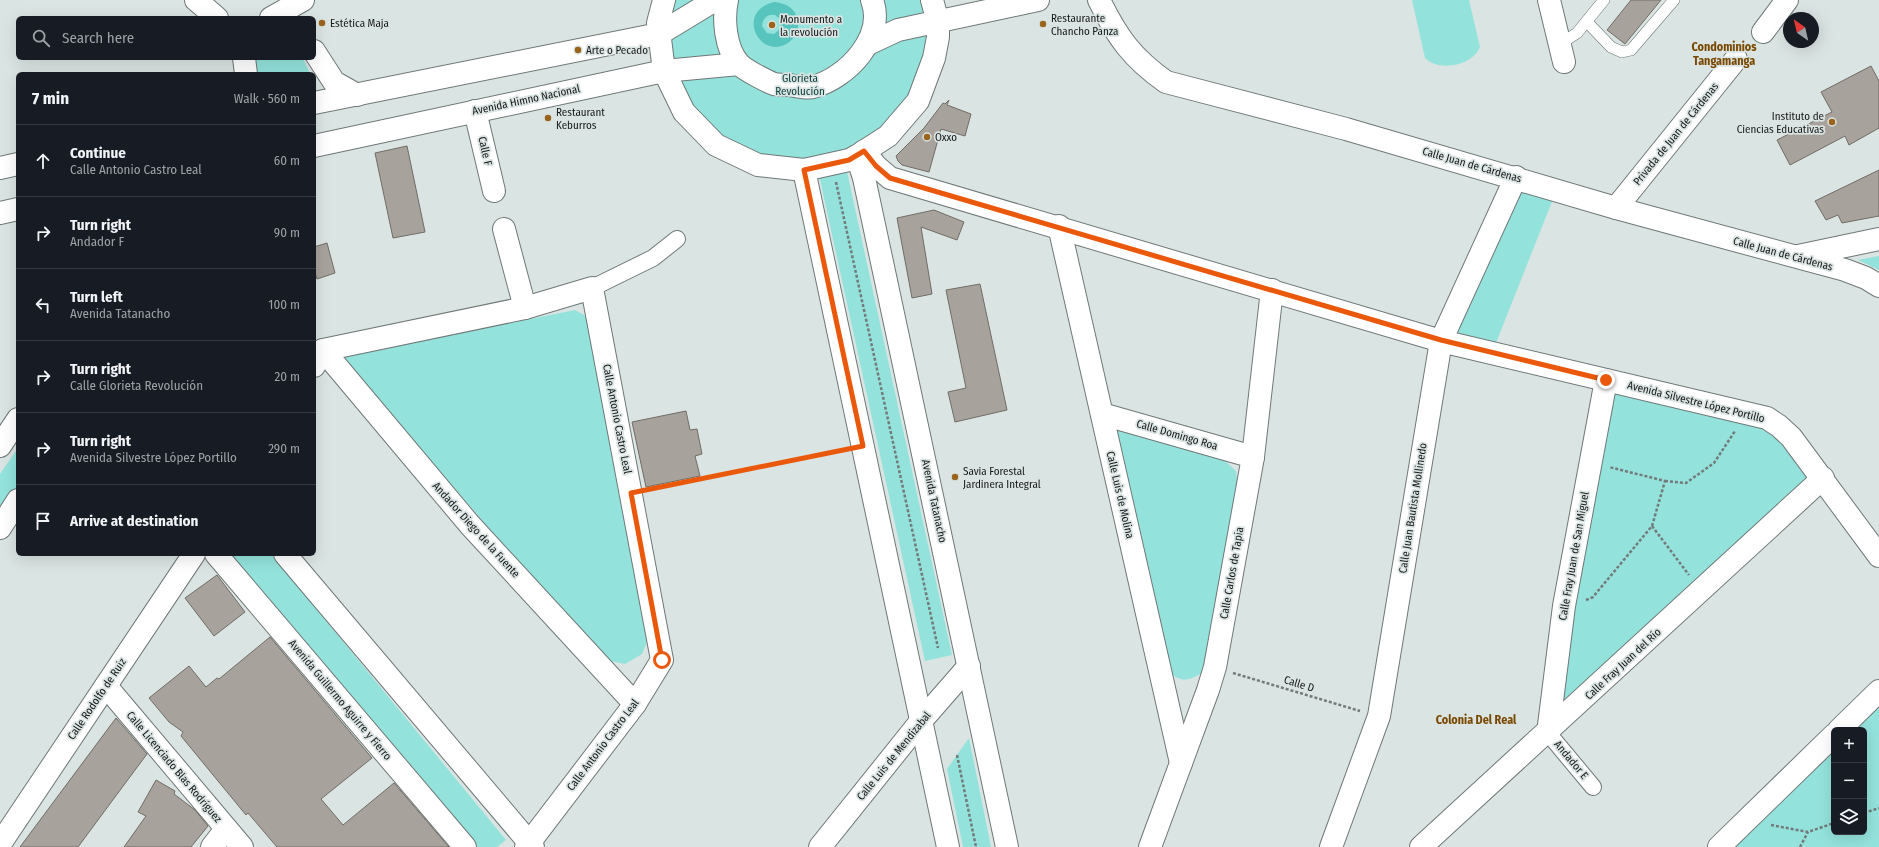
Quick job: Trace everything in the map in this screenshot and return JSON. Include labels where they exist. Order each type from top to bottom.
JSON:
[{"type":"street","points":[[196,0],[214,16]]},
{"type":"street","points":[[275,16],[303,0]]},
{"type":"street","points":[[306,0],[306,16]]},
{"type":"street","points":[[664,0],[658,24],[664,71],[684,112],[716,145],[758,164],[804,170],[849,160],[860,154],[888,136],[918,101],[934,58],[938,22],[932,0]]},
{"type":"street","points":[[316,103],[659,34],[715,0]]},
{"type":"street","points":[[727,0],[724,16],[728,41],[739,64],[774,84],[812,87],[833,78],[856,61],[868,44],[874,29],[872,0]]},
{"type":"street","points":[[868,44],[898,30],[1038,0]]},
{"type":"street","name":"Calle Juan de Cárdenas","points":[[1099,0],[1114,32],[1145,68],[1166,82],[1346,128],[1616,208],[1844,270],[1866,278],[1879,286]]},
{"type":"street","points":[[1549,0],[1562,53]]},
{"type":"street","points":[[1763,32],[1787,0]]},
{"type":"street","points":[[316,54],[334,82],[356,95]]},
{"type":"street","name":"Privada de Juan de Cárdenas","points":[[1616,208],[1736,59]]},
{"type":"street","points":[[244,60],[246,72]]},
{"type":"street","name":"Avenida Himno Nacional","points":[[316,146],[664,71],[739,64]]},
{"type":"street","name":"Calle F","points":[[475,111],[494,192]]},
{"type":"street","name":"Avenida Silvestre López Portillo","points":[[860,154],[890,178],[1059,226],[1441,340],[1767,418],[1791,437],[1823,478],[1879,556]]},
{"type":"street","name":"Avenida Tatanacho","points":[[860,154],[1007,847]]},
{"type":"street","points":[[0,168],[16,164]]},
{"type":"street","points":[[804,170],[948,847]]},
{"type":"street","name":"Calle Juan Bautista Mollinedo","points":[[1331,847],[1378,716],[1441,340],[1516,178]]},
{"type":"street","points":[[0,213],[16,209]]},
{"type":"street","name":"Calle Luis de Molina","points":[[1059,226],[1180,763]]},
{"type":"street","points":[[504,229],[525,308]]},
{"type":"street","points":[[319,358],[525,308],[592,288],[653,258],[677,239]]},
{"type":"street","points":[[1793,257],[1879,239]]},
{"type":"street","name":"Calle Antonio Castro Leal","points":[[529,846],[635,704],[662,660],[592,288]]},
{"type":"street","name":"Calle Carlos de Tapia","points":[[1150,847],[1208,690],[1215,667],[1253,457],[1272,290]]},
{"type":"street","name":"Andador Diego de la Fuente","points":[[319,358],[635,704]]},
{"type":"street","name":"Calle Fray Juan de San Miguel","points":[[1548,732],[1564,606],[1606,380]]},
{"type":"street","name":"Calle Domingo Roa","points":[[1102,414],[1253,457]]},
{"type":"street","points":[[0,446],[13,424]]},
{"type":"street","name":"Calle Fray Juan del Río","points":[[1422,847],[1701,592],[1823,478]]},
{"type":"street","points":[[0,528],[16,503]]},
{"type":"street","name":"Calle Rodolfo de Ruiz","points":[[0,844],[193,556]]},
{"type":"street","name":"Avenida Guillermo Aguirre y Fierro","points":[[218,556],[465,847]]},
{"type":"street","points":[[287,556],[529,846]]},
{"type":"street","name":"Calle Luis de Mendizabal","points":[[820,847],[921,721],[969,666]]},
{"type":"street","name":"Calle Licenciado Blas Rodríguez","points":[[106,686],[242,847]]},
{"type":"street","points":[[1843,727],[1879,692]]},
{"type":"street","name":"Andador E","points":[[1548,732],[1593,787]]},
{"type":"street","points":[[1720,847],[1831,738]]},
{"type":"street","points":[[212,847],[226,829]]},
{"type":"lane","points":[[1562,53],[1604,0]]},
{"type":"lane","points":[[1587,22],[1611,47],[1622,52],[1631,50],[1674,0]]},
{"type":"path","points":[[831,164],[938,648]]},
{"type":"path","points":[[1591,463],[1665,480],[1686,483],[1714,463],[1747,413]]},
{"type":"path","points":[[631,493],[863,446]]},
{"type":"path","points":[[1564,606],[1593,598],[1652,526],[1665,480]]},
{"type":"path","points":[[1652,526],[1701,592]]},
{"type":"path","name":"Calle D","points":[[1215,667],[1378,716]]},
{"type":"path","points":[[957,755],[976,847]]},
{"type":"path","points":[[1867,812],[1879,808]]},
{"type":"path","points":[[1747,820],[1808,832],[1831,824]]},
{"type":"path","points":[[1800,847],[1808,832]]},
{"type":"green space","name":"Glorieta Revolución","points":[[664,0],[931,0],[938,37],[888,136],[804,170],[716,145],[665,72]]},
{"type":"green space","points":[[1412,0],[1469,0],[1480,47],[1476,54],[1463,63],[1446,66],[1438,65],[1425,58]]},
{"type":"green space","points":[[255,60],[304,60],[309,72],[255,72]]},
{"type":"green space","points":[[846,167],[952,655],[925,661],[819,175]]},
{"type":"green space","points":[[1516,177],[1557,189],[1492,353],[1441,341]]},
{"type":"green space","points":[[1879,256],[1879,270],[1858,260]]},
{"type":"green space","points":[[575,310],[584,315],[589,323],[650,634],[642,654],[625,664],[601,659],[342,357]]},
{"type":"green space","points":[[1606,380],[1747,413],[1823,478],[1548,733]]},
{"type":"green space","points":[[1109,428],[1225,461],[1236,471],[1237,480],[1209,655],[1204,672],[1193,678],[1184,680],[1180,679],[1166,670]]},
{"type":"green space","points":[[16,451],[16,494],[0,518],[0,474]]},
{"type":"green space","points":[[229,556],[273,556],[506,840],[497,847],[478,847]]},
{"type":"green space","points":[[1879,691],[1879,847],[1719,847],[1831,738],[1831,835],[1867,835],[1867,727],[1842,727]]},
{"type":"green space","points":[[969,738],[991,847],[963,847],[947,769]]},
{"type":"shaded area","points":[[774,2],[790,7],[793,10],[798,19],[798,25],[796,35],[788,43],[777,47],[768,45],[761,40],[756,33],[754,24],[756,15],[762,7]],"holes":[[[775,15],[780,19],[781,28],[774,34],[767,33],[762,26],[764,19],[768,16]]]},
{"type":"building","points":[[1631,0],[1661,0],[1625,44],[1607,30]]},
{"type":"building","points":[[1871,66],[1879,81],[1879,128],[1849,145],[1845,136],[1790,165],[1777,140],[1832,112],[1821,92]]},
{"type":"building","name":"Oxxo","points":[[949,100],[947,105],[971,114],[965,136],[941,129],[929,172],[902,165],[896,156],[924,128],[943,103],[945,104]]},
{"type":"building","points":[[407,146],[425,232],[393,238],[375,153]]},
{"type":"building","points":[[1879,170],[1879,216],[1842,223],[1838,215],[1826,220],[1815,201]]},
{"type":"building","points":[[934,210],[964,222],[957,240],[921,227],[932,294],[912,298],[897,218]]},
{"type":"building","points":[[327,243],[335,273],[317,279],[316,246]]},
{"type":"building","points":[[980,284],[1007,410],[955,422],[948,392],[966,388],[946,290]]},
{"type":"building","points":[[686,411],[690,430],[697,429],[702,454],[695,456],[700,476],[646,487],[632,422]]},
{"type":"building","points":[[217,575],[245,612],[214,636],[185,598]]},
{"type":"building","points":[[270,637],[372,758],[321,799],[343,825],[394,783],[449,847],[277,847],[248,813],[246,815],[181,736],[183,732],[169,722],[149,698],[189,666],[206,687],[217,678],[219,679]]},
{"type":"building","points":[[116,718],[147,754],[78,847],[20,847]]},
{"type":"building","points":[[156,780],[175,791],[174,794],[195,810],[208,826],[191,847],[124,847],[146,816],[138,812]]},
{"type":"place","name":"Estética Maja","points":[[322,23]]},
{"type":"place","name":"Restaurante Chancho Panza","points":[[1043,24]]},
{"type":"place","name":"Monumento a la revolución","points":[[772,25]]},
{"type":"place","name":"Arte o Pecado","points":[[578,50]]},
{"type":"place","name":"Restaurant Keburros","points":[[548,118]]},
{"type":"place","name":"Instituto de Ciencias Educativas","points":[[1832,122]]},
{"type":"place","name":"Oxxo","points":[[927,137]]},
{"type":"place","name":"Savia Forestal Jardinera Integral","points":[[955,477]]},
{"type":"district","name":"Condominios Tangamanga","points":[[1724,54]]},
{"type":"district","name":"Colonia Del Real","points":[[1476,720]]},
{"type":"route","points":[[662,660],[631,493],[863,446],[804,170],[849,160],[864,151],[876,166],[890,178],[1059,226],[1441,340],[1606,380]]}]
